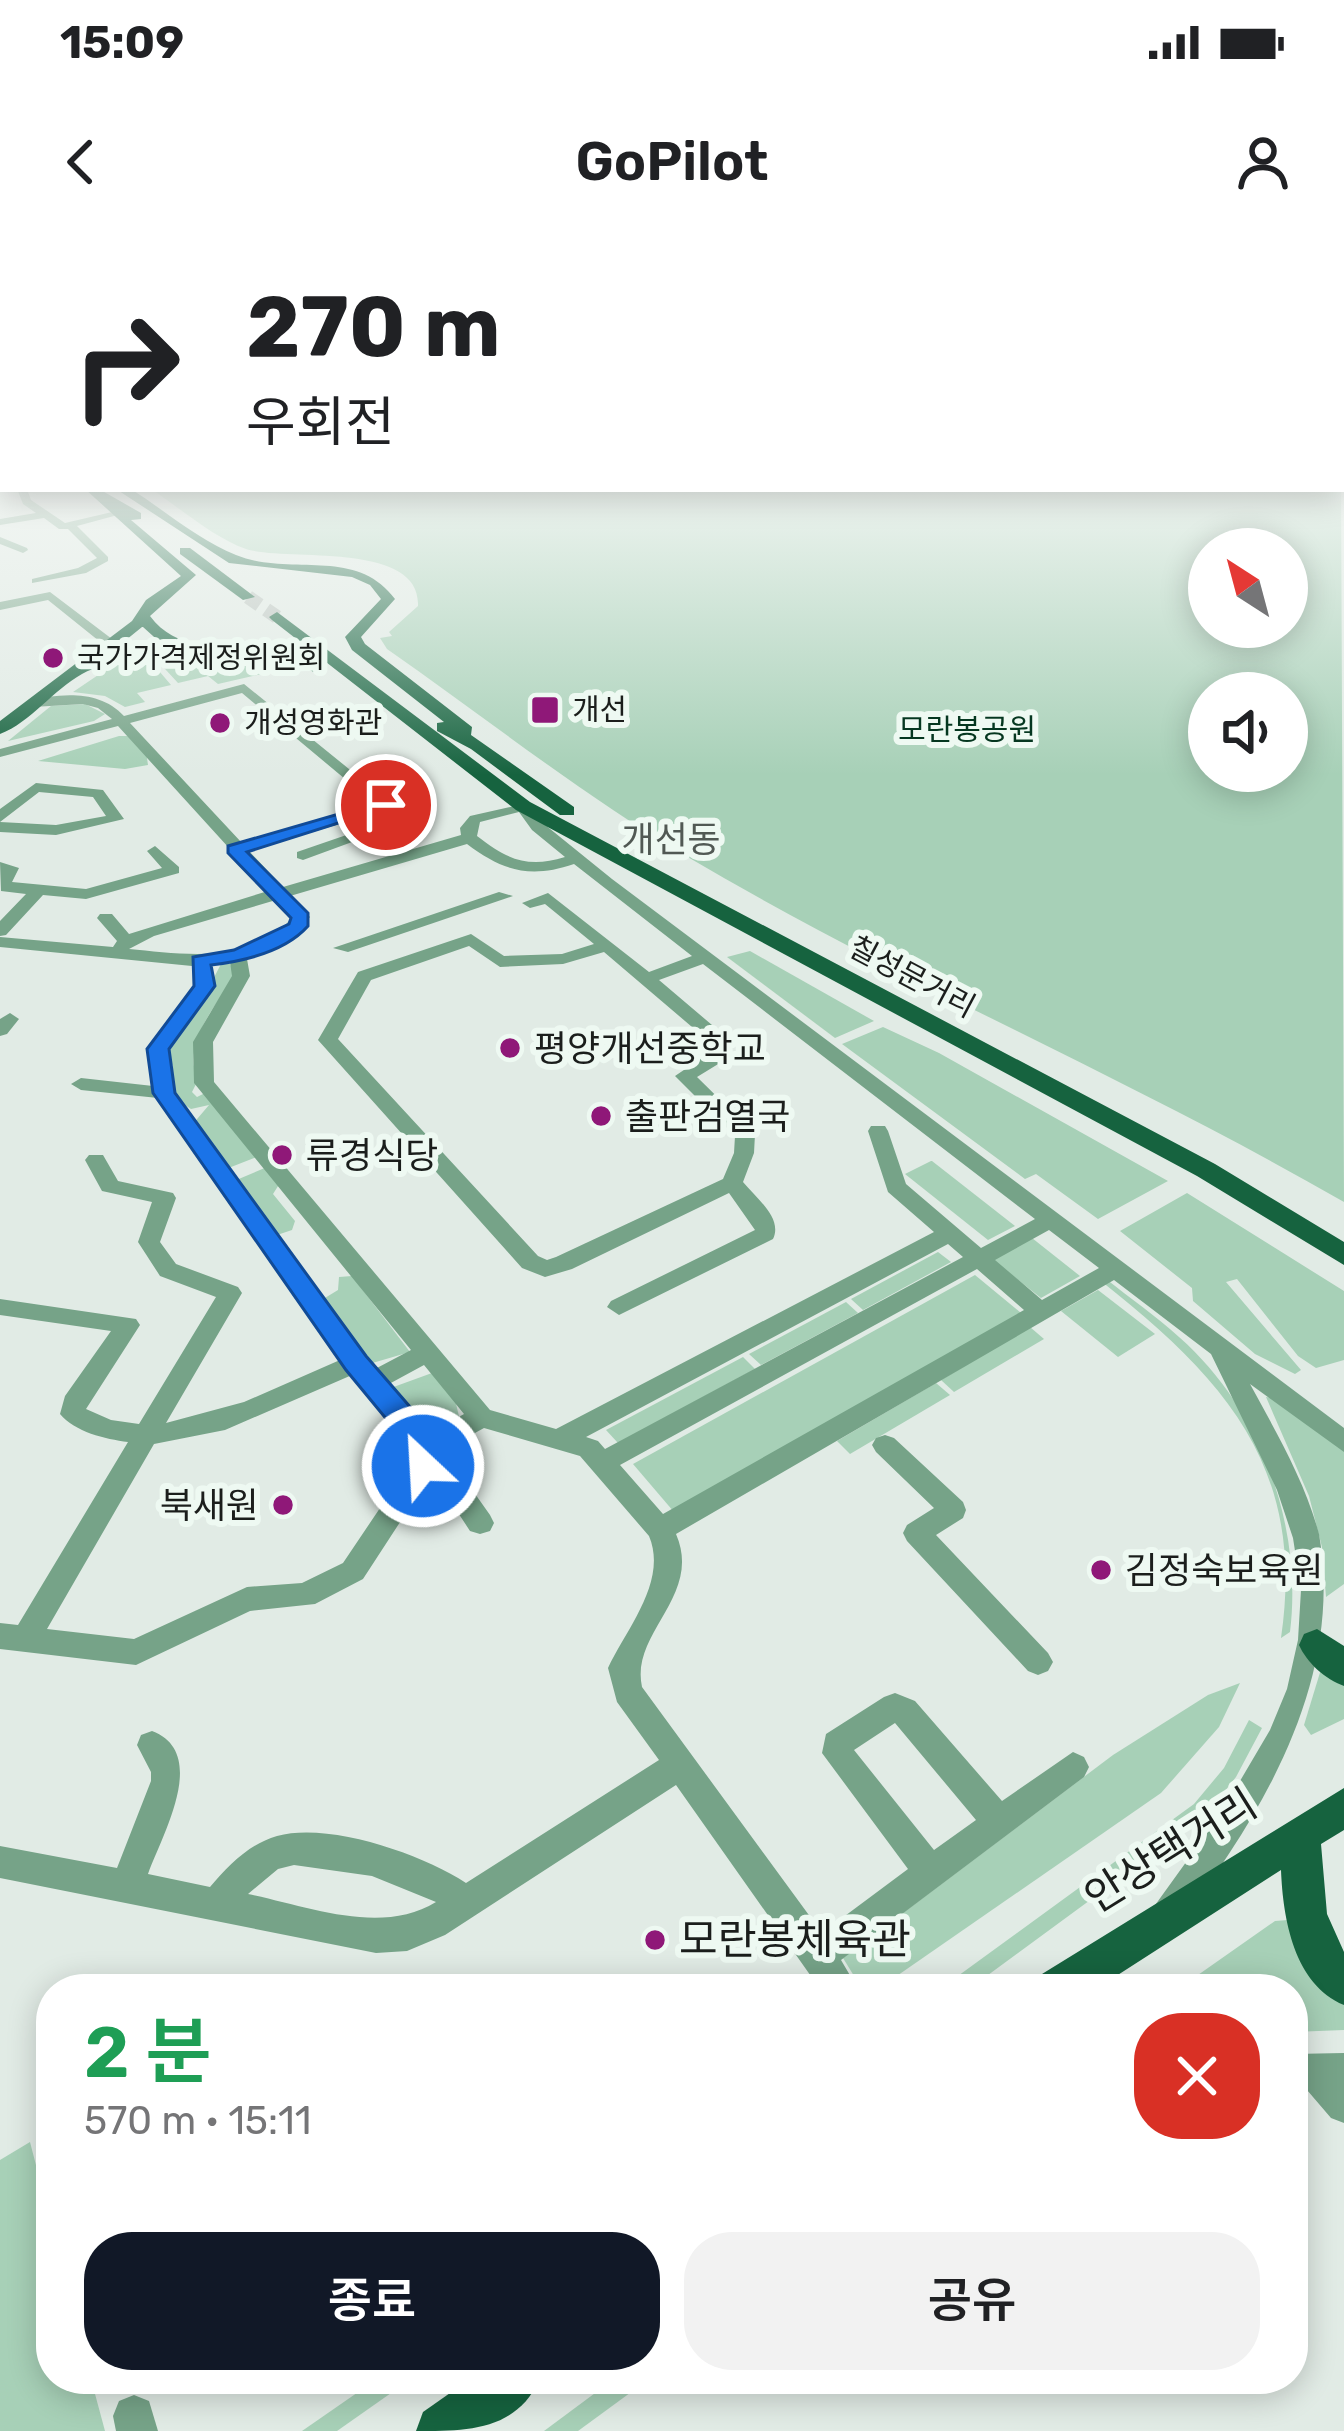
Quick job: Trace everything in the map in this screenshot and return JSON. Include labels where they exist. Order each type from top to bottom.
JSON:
[{"type":"main road","points":[[0,729],[144,618],[151,603],[187,579],[186,570]]},
{"type":"main road","points":[[216,570],[253,596],[221,570]]},
{"type":"main road","name":"칠성문거리","points":[[337,570],[375,582],[388,599],[384,610],[352,637],[358,647],[458,720],[477,746]]},
{"type":"main road","name":"칠성문거리","points":[[1344,1237],[1219,1160],[616,839],[549,799],[282,616],[523,806],[1206,1170],[1344,1255]]},
{"type":"main road","name":"칠성문거리","points":[[144,618],[163,638],[189,647],[290,652],[408,738],[452,753]]},
{"type":"main road","points":[[73,672],[130,654],[189,647]]},
{"type":"main road","points":[[452,753],[477,746]]},
{"type":"main road","name":"안상택거리","points":[[1079,1974],[1344,1807]]},
{"type":"main road","points":[[1301,1833],[1301,1898],[1312,1939],[1344,1983]]},
{"type":"main road","points":[[442,2431],[493,2394]]},
{"type":"street","points":[[35,581],[83,570]]},
{"type":"street","points":[[0,592],[8,604],[50,596],[108,642]]},
{"type":"street","points":[[0,753],[244,688],[404,820],[303,855]]},
{"type":"street","points":[[0,942],[123,946],[200,961],[238,956],[287,936],[301,917],[101,703],[33,703]]},
{"type":"street","points":[[0,818],[36,787],[98,793],[116,819],[56,830],[0,827]]},
{"type":"street","points":[[235,850],[386,805]]},
{"type":"street","points":[[578,858],[540,872],[509,868],[469,838],[468,828],[476,819],[523,806],[538,827],[578,858],[1344,1442]]},
{"type":"street","points":[[123,946],[469,838]]},
{"type":"street","points":[[0,867],[11,868],[2,881],[7,887],[86,894],[173,870],[155,851]]},
{"type":"street","points":[[0,931],[38,892]]},
{"type":"street","points":[[342,948],[505,896]]},
{"type":"street","points":[[471,939],[364,976],[328,1040],[530,1262],[545,1269],[564,1263],[732,1183],[744,1153],[745,1134],[685,1076],[725,1048],[548,898],[530,903]]},
{"type":"street","points":[[443,915],[500,962],[563,958],[607,946]]},
{"type":"street","points":[[106,918],[123,946]]},
{"type":"street","points":[[421,922],[448,947]]},
{"type":"street","points":[[238,956],[241,976],[203,1042],[205,1083],[481,1417],[563,1437],[605,1461],[660,1529],[669,1550],[668,1579],[623,1668],[628,1692],[831,1974]]},
{"type":"street","points":[[646,979],[708,956]]},
{"type":"street","points":[[200,961],[204,986],[158,1049],[164,1093],[363,1372],[428,1448],[479,1523]]},
{"type":"street","points":[[81,1084],[164,1093]]},
{"type":"street","points":[[878,1131],[896,1186],[1041,1312]]},
{"type":"street","points":[[96,1160],[110,1186],[165,1198],[149,1242],[168,1270],[230,1293],[13,1638],[136,1652],[247,1599],[304,1595],[353,1571],[423,1466],[428,1448],[481,1417]]},
{"type":"street","points":[[619,1307],[765,1234],[767,1226],[732,1183]]},
{"type":"street","points":[[605,1461],[1050,1220]]},
{"type":"street","points":[[563,1437],[952,1232]]},
{"type":"street","points":[[660,1529],[1115,1269]]},
{"type":"street","points":[[0,1307],[128,1324],[74,1403],[73,1414],[86,1423],[143,1435],[187,1433],[428,1352]]},
{"type":"street","points":[[1160,1919],[1234,1827],[1298,1704],[1330,1657],[1309,1544],[1291,1489],[1216,1343]]},
{"type":"street","points":[[885,1445],[953,1510],[917,1533],[1038,1662]]},
{"type":"street","points":[[931,1872],[837,1753],[837,1744],[895,1707],[904,1711],[998,1822]]},
{"type":"street","points":[[127,1885],[167,1781],[166,1769],[152,1745]]},
{"type":"street","points":[[0,1862],[376,1936],[407,1934],[680,1765]]},
{"type":"street","points":[[819,1956],[1073,1767]]},
{"type":"street","points":[[219,1902],[252,1865],[279,1852],[303,1848],[408,1869],[442,1883],[463,1901]]},
{"type":"street","points":[[1318,2072],[1344,2105]]},
{"type":"green space","name":"모란봉공원","points":[[396,570],[1188,570],[1188,648],[1308,648],[1308,570],[1341,570],[1344,1202],[767,902],[609,807],[387,649],[380,638],[392,636],[389,632],[418,606],[413,585]]},
{"type":"green space","points":[[154,657],[262,665],[275,671],[218,684],[208,676],[178,683]]},
{"type":"green space","points":[[148,658],[171,685],[137,693],[145,702],[125,707],[105,696],[73,692],[110,667]]},
{"type":"green space","points":[[85,704],[105,714],[94,721],[8,741],[51,706]]},
{"type":"green space","points":[[132,736],[146,751],[148,765],[125,769],[38,761]]},
{"type":"green space","points":[[750,951],[874,1021],[835,1038],[727,957]]},
{"type":"green space","points":[[221,964],[230,964],[235,975],[197,1039],[194,1066],[198,1080],[192,1092],[197,1097],[207,1092],[259,1156],[226,1169],[192,1125],[209,1105],[191,1109],[173,1097],[173,1066],[164,1051]]},
{"type":"green space","points":[[883,1027],[939,1053],[1168,1181],[1098,1219],[1036,1174],[1025,1179],[842,1044]]},
{"type":"green space","points":[[931,1161],[1015,1226],[988,1240],[905,1174]]},
{"type":"green space","points":[[267,1167],[280,1183],[273,1194],[295,1221],[292,1230],[274,1236],[234,1181]]},
{"type":"green space","points":[[1187,1193],[1344,1291],[1344,1360],[1316,1368],[1298,1356],[1237,1279],[1226,1282],[1301,1370],[1295,1374],[1255,1354],[1193,1301],[1192,1288],[1120,1231]]},
{"type":"green space","points":[[1032,1238],[1080,1276],[1041,1298],[993,1260]]},
{"type":"green space","points":[[938,1252],[951,1262],[863,1310],[851,1299]]},
{"type":"green space","points":[[975,1275],[1021,1313],[674,1512],[633,1464]]},
{"type":"green space","points":[[352,1276],[410,1352],[369,1364],[320,1301],[338,1290],[339,1277]]},
{"type":"green space","points":[[1106,1279],[1208,1366],[1254,1434],[1282,1511],[1290,1551],[1290,1632],[1281,1638],[1286,1578],[1281,1524],[1268,1476],[1247,1433],[1219,1393],[1185,1355],[1101,1281]]},
{"type":"green space","points":[[1098,1290],[1155,1334],[1118,1357],[1061,1311]]},
{"type":"green space","points":[[846,1302],[858,1313],[761,1365],[749,1354]]},
{"type":"green space","points":[[1030,1327],[1044,1339],[954,1392],[941,1380]]},
{"type":"green space","points":[[743,1357],[755,1369],[618,1443],[606,1430]]},
{"type":"green space","points":[[432,1373],[455,1399],[460,1421],[422,1430],[388,1389]]},
{"type":"green space","points":[[936,1383],[950,1395],[850,1454],[837,1441]]},
{"type":"green space","points":[[1266,1397],[1274,1398],[1344,1450],[1344,1584],[1326,1597],[1322,1547],[1309,1496]]},
{"type":"green space","points":[[1322,1666],[1344,1685],[1344,1719],[1311,1735],[1304,1725]]},
{"type":"green space","points":[[1240,1683],[1219,1727],[1161,1793],[900,1974],[853,1974],[843,1958],[1113,1755],[1208,1695]]},
{"type":"green space","points":[[1249,1720],[1262,1728],[1236,1777],[1206,1815],[989,1974],[961,1974],[1194,1804],[1224,1768]]},
{"type":"green space","points":[[1288,1920],[1344,2003],[1344,2030],[1308,2031],[1308,1974],[1199,1974],[1275,1921]]},
{"type":"green space","points":[[30,2142],[36,2165],[36,2394],[95,2394],[105,2431],[0,2431],[0,2160]]},
{"type":"green space","points":[[355,2394],[390,2394],[337,2431],[302,2431]]},
{"type":"green space","points":[[594,2394],[629,2394],[578,2431],[544,2431]]},
{"type":"tunnel","points":[[248,597],[277,617]]},
{"type":"place","name":"국가가격제정위원회","points":[[53,658]]},
{"type":"place","name":"개선","points":[[545,710]]},
{"type":"place","name":"개성영화관","points":[[220,723]]},
{"type":"place","name":"평양개선중학교","points":[[510,1048]]},
{"type":"place","name":"출판검열국","points":[[601,1116]]},
{"type":"place","name":"류경식당","points":[[282,1155]]},
{"type":"place","name":"북새원","points":[[283,1505]]},
{"type":"place","name":"김정숙보육원","points":[[1101,1570]]},
{"type":"place","name":"모란봉체육관","points":[[655,1940]]},
{"type":"district","name":"개선동","points":[[671,839]]},
{"type":"route","points":[[386,805],[235,850],[301,917],[298,926],[287,936],[238,956],[200,961],[204,986],[158,1049],[164,1093],[356,1363],[428,1448],[423,1466]]}]
